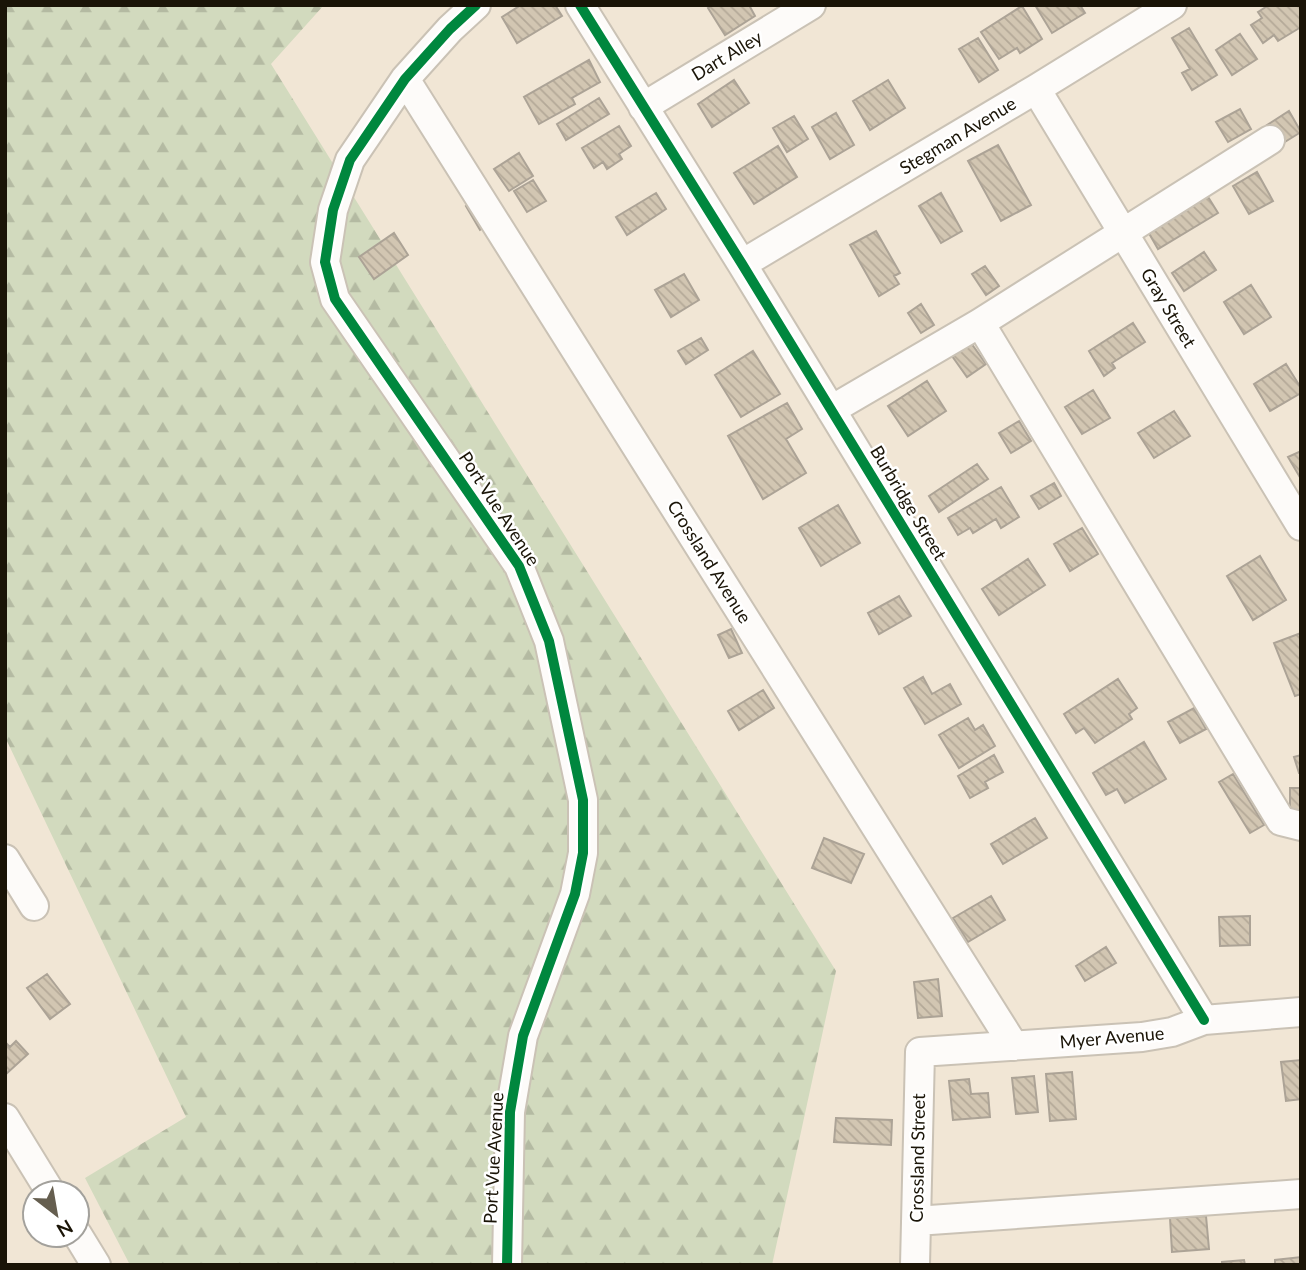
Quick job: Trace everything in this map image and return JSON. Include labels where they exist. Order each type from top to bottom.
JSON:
[{"type":"street","name":"Port Vue Avenue","points":[[476,5],[450,29],[405,79],[350,160],[334,210],[325,262],[335,299],[519,566],[549,641],[583,800],[583,853],[575,894],[523,1036],[510,1112],[507,1265]]},
{"type":"street","name":"Burbridge Street","points":[[580,5],[742,264],[1204,1020]]},
{"type":"street","name":"Dart Alley","points":[[643,107],[811,5]]},
{"type":"street","name":"Stegman Avenue","points":[[742,264],[1172,5]]},
{"type":"street","name":"Crossland Avenue","points":[[405,79],[1014,1046]]},
{"type":"street","name":"Gray Street","points":[[1036,89],[1301,526]]},
{"type":"street","points":[[831,410],[980,323],[1270,140]]},
{"type":"street","points":[[980,323],[1282,821],[1301,826]]},
{"type":"street","points":[[5,859],[34,906]]},
{"type":"street","name":"Myer Avenue","points":[[920,1052],[1142,1037],[1172,1032],[1204,1020],[1301,1012]]},
{"type":"street","name":"Crossland Street","points":[[915,1265],[920,1052]]},
{"type":"street","points":[[5,1118],[42,1179]]},
{"type":"street","points":[[916,1221],[1301,1194]]},
{"type":"street","points":[[86,1249],[96,1265]]},
{"type":"green space","points":[[5,5],[324,5],[271,64],[836,971],[772,1265],[130,1265],[91,1190],[91,1179],[85,1178],[186,1117],[5,737]]},
{"type":"building","points":[[521,5],[555,5],[562,16],[517,43],[502,17]]},
{"type":"building","points":[[712,5],[749,5],[755,16],[725,35],[708,8]]},
{"type":"building","points":[[1035,5],[1080,5],[1085,13],[1052,33]]},
{"type":"building","points":[[1269,5],[1301,5],[1301,27],[1278,41],[1274,35],[1263,43],[1251,25],[1262,18],[1258,12]]},
{"type":"building","points":[[1022,6],[1042,39],[1020,53],[1017,48],[999,59],[981,32]]},
{"type":"building","points":[[1189,28],[1217,75],[1192,90],[1182,73],[1190,69],[1172,38]]},
{"type":"building","points":[[1240,34],[1257,59],[1232,75],[1216,50]]},
{"type":"building","points":[[978,38],[998,70],[979,82],[959,49]]},
{"type":"building","points":[[589,60],[600,82],[572,98],[575,104],[539,124],[524,97]]},
{"type":"building","points":[[734,80],[749,103],[712,127],[698,104]]},
{"type":"building","points":[[888,80],[905,108],[870,130],[853,101]]},
{"type":"building","points":[[599,98],[609,114],[566,140],[557,124]]},
{"type":"building","points":[[1240,109],[1251,129],[1228,142],[1216,122]]},
{"type":"building","points":[[1289,111],[1301,132],[1280,145],[1267,125]]},
{"type":"building","points":[[836,113],[854,145],[830,159],[812,127]]},
{"type":"building","points":[[794,116],[808,139],[787,152],[773,128]]},
{"type":"building","points":[[619,126],[631,146],[619,154],[622,159],[607,169],[603,162],[594,168],[582,148]]},
{"type":"building","points":[[998,145],[1031,205],[1001,221],[968,161]]},
{"type":"building","points":[[778,146],[797,177],[754,204],[734,173]]},
{"type":"building","points":[[519,153],[533,176],[509,191],[494,169]]},
{"type":"building","points":[[1257,172],[1273,201],[1249,214],[1233,186]]},
{"type":"building","points":[[533,180],[546,201],[527,212],[514,191]]},
{"type":"building","points":[[1205,192],[1218,213],[1158,249],[1146,228]]},
{"type":"building","points":[[656,193],[666,209],[627,235],[616,217]]},
{"type":"building","points":[[941,193],[962,231],[941,243],[919,206]]},
{"type":"building","points":[[478,199],[492,223],[480,230],[466,206]]},
{"type":"building","points":[[876,231],[900,273],[894,276],[899,284],[879,296],[850,245]]},
{"type":"building","points":[[394,233],[408,255],[374,279],[359,257]]},
{"type":"building","points":[[1204,252],[1216,270],[1184,291],[1172,273]]},
{"type":"building","points":[[985,266],[999,286],[986,295],[972,274]]},
{"type":"building","points":[[684,274],[699,300],[671,317],[655,290]]},
{"type":"building","points":[[1251,285],[1271,317],[1244,334],[1224,302]]},
{"type":"building","points":[[921,304],[934,325],[921,333],[908,313]]},
{"type":"building","points":[[1133,323],[1145,342],[1112,363],[1115,368],[1104,376],[1089,351]]},
{"type":"building","points":[[701,338],[708,350],[686,364],[678,351]]},
{"type":"building","points":[[971,343],[986,364],[967,377],[952,356]]},
{"type":"building","points":[[753,351],[780,394],[741,417],[715,375]]},
{"type":"building","points":[[1286,364],[1301,388],[1301,393],[1270,411],[1254,384]]},
{"type":"building","points":[[927,381],[946,411],[908,436],[888,406]]},
{"type":"building","points":[[1093,390],[1110,418],[1082,434],[1065,407]]},
{"type":"building","points":[[787,403],[802,429],[786,439],[806,473],[763,499],[728,436]]},
{"type":"building","points":[[1174,411],[1190,436],[1154,458],[1138,433]]},
{"type":"building","points":[[1019,421],[1031,441],[1011,453],[999,433]]},
{"type":"building","points":[[1301,451],[1301,479],[1288,457]]},
{"type":"building","points":[[977,464],[988,479],[939,512],[929,496]]},
{"type":"building","points":[[1054,483],[1061,496],[1039,509],[1031,496]]},
{"type":"building","points":[[1001,487],[1019,517],[1001,528],[996,519],[973,533],[970,528],[958,535],[948,518]]},
{"type":"building","points":[[838,505],[860,543],[821,566],[799,528]]},
{"type":"building","points":[[1082,528],[1098,554],[1070,571],[1054,544]]},
{"type":"building","points":[[1260,556],[1286,600],[1253,620],[1227,576]]},
{"type":"building","points":[[1028,559],[1045,585],[999,615],[982,589]]},
{"type":"building","points":[[899,596],[911,616],[879,634],[868,613]]},
{"type":"building","points":[[731,629],[742,653],[729,658],[718,635]]},
{"type":"building","points":[[1301,633],[1301,694],[1295,696],[1274,643]]},
{"type":"building","points":[[923,677],[932,694],[950,684],[961,704],[925,724],[904,688]]},
{"type":"building","points":[[1118,679],[1137,708],[1129,714],[1132,719],[1095,743],[1084,728],[1076,733],[1064,714]]},
{"type":"building","points":[[763,690],[774,708],[739,730],[728,711]]},
{"type":"building","points":[[1194,708],[1206,729],[1180,743],[1168,722]]},
{"type":"building","points":[[968,718],[975,730],[983,725],[995,746],[959,768],[939,735]]},
{"type":"building","points":[[1144,742],[1166,779],[1125,803],[1117,789],[1106,795],[1093,773]]},
{"type":"building","points":[[994,755],[1003,772],[985,782],[988,788],[970,798],[958,776]]},
{"type":"building","points":[[1301,755],[1301,773],[1299,773],[1294,757]]},
{"type":"building","points":[[1233,774],[1264,825],[1250,833],[1219,782]]},
{"type":"building","points":[[1290,788],[1301,788],[1301,813],[1290,813]]},
{"type":"building","points":[[1035,818],[1047,838],[1003,864],[991,844]]},
{"type":"building","points":[[824,838],[864,854],[851,883],[812,868]]},
{"type":"building","points":[[991,896],[1005,920],[968,942],[953,918]]},
{"type":"building","points":[[1250,916],[1250,945],[1220,946],[1219,917]]},
{"type":"building","points":[[1106,947],[1116,963],[1085,981],[1076,966]]},
{"type":"building","points":[[47,974],[70,1004],[50,1019],[27,988]]},
{"type":"building","points":[[938,979],[942,1016],[918,1018],[914,982]]},
{"type":"building","points":[[16,1041],[28,1054],[5,1075],[5,1042],[10,1047]]},
{"type":"building","points":[[1301,1060],[1301,1099],[1286,1101],[1281,1062]]},
{"type":"building","points":[[1072,1072],[1076,1119],[1050,1121],[1046,1074]]},
{"type":"building","points":[[1034,1076],[1038,1112],[1016,1114],[1012,1078]]},
{"type":"building","points":[[969,1079],[971,1094],[988,1093],[990,1117],[953,1120],[949,1081]]},
{"type":"building","points":[[836,1118],[892,1120],[891,1145],[834,1142]]},
{"type":"building","points":[[1206,1216],[1209,1249],[1172,1252],[1170,1218]]},
{"type":"building","points":[[1301,1257],[1301,1265],[1275,1265],[1275,1260]]},
{"type":"building","points":[[1244,1260],[1245,1265],[1222,1265],[1222,1262]]},
{"type":"cycle path","points":[[476,5],[450,29],[405,79],[350,160],[333,210],[325,262],[335,299],[519,566],[549,641],[583,800],[583,853],[575,894],[523,1036],[510,1112],[507,1265]]},
{"type":"cycle path","points":[[580,5],[742,264],[1204,1020]]}]
